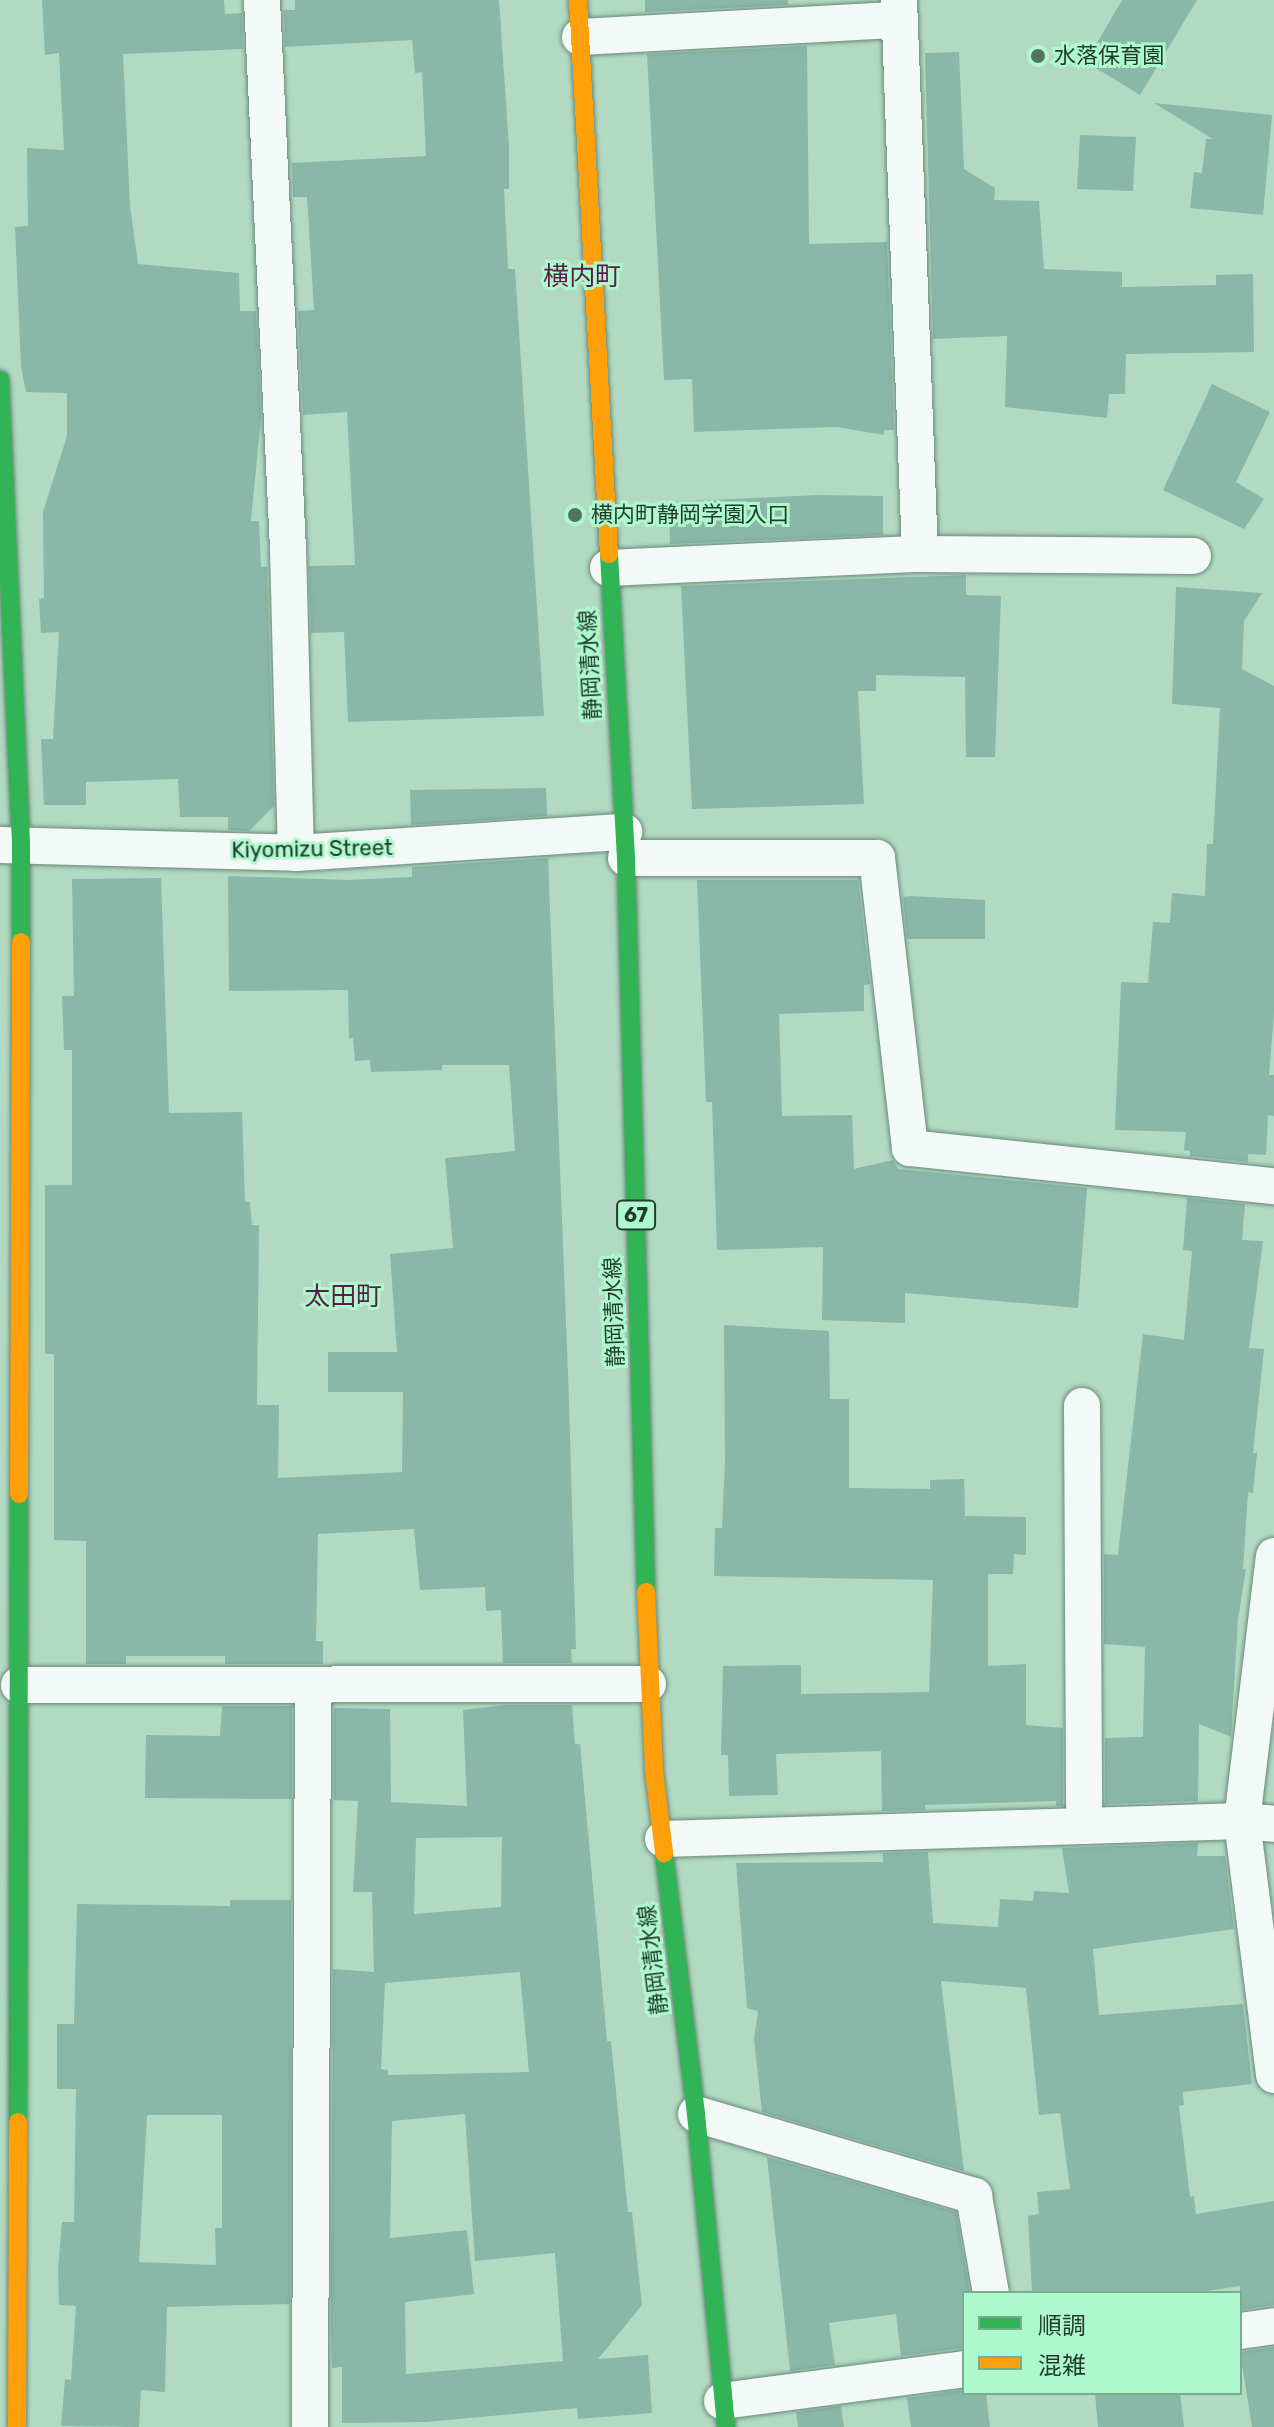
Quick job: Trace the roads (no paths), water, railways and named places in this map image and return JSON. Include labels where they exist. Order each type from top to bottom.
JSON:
[{"type":"main road","name":"静岡清水線","points":[[578,0],[625,845],[648,1684],[696,2114],[724,2414]]},
{"type":"main road","points":[[0,380],[11,845],[19,1685],[17,2427]]},
{"type":"street","points":[[262,0],[288,534],[296,853]]},
{"type":"street","points":[[580,37],[899,10],[920,554]]},
{"type":"street","points":[[608,568],[920,554],[1193,556]]},
{"type":"street","name":"Kiyomizu Street","points":[[11,845],[296,853],[625,845],[877,858],[910,1148],[1274,1186]]},
{"type":"street","points":[[1082,1406],[1084,1826]]},
{"type":"street","points":[[1274,1556],[1258,1822],[1274,2075]]},
{"type":"street","points":[[19,1685],[648,1684]]},
{"type":"street","points":[[310,2427],[313,1685]]},
{"type":"street","points":[[663,1839],[1258,1822]]},
{"type":"street","points":[[696,2114],[974,2196],[991,2291]]},
{"type":"street","points":[[1242,2331],[1274,2326]]},
{"type":"street","points":[[724,2414],[962,2369]]},
{"type":"place","name":"水落保育園","points":[[1038,56]]},
{"type":"place","name":"横内町静岡学園入口","points":[[575,515]]},
{"type":"district","name":"横内町","points":[[582,277]]},
{"type":"district","name":"太田町","points":[[343,1297]]}]
